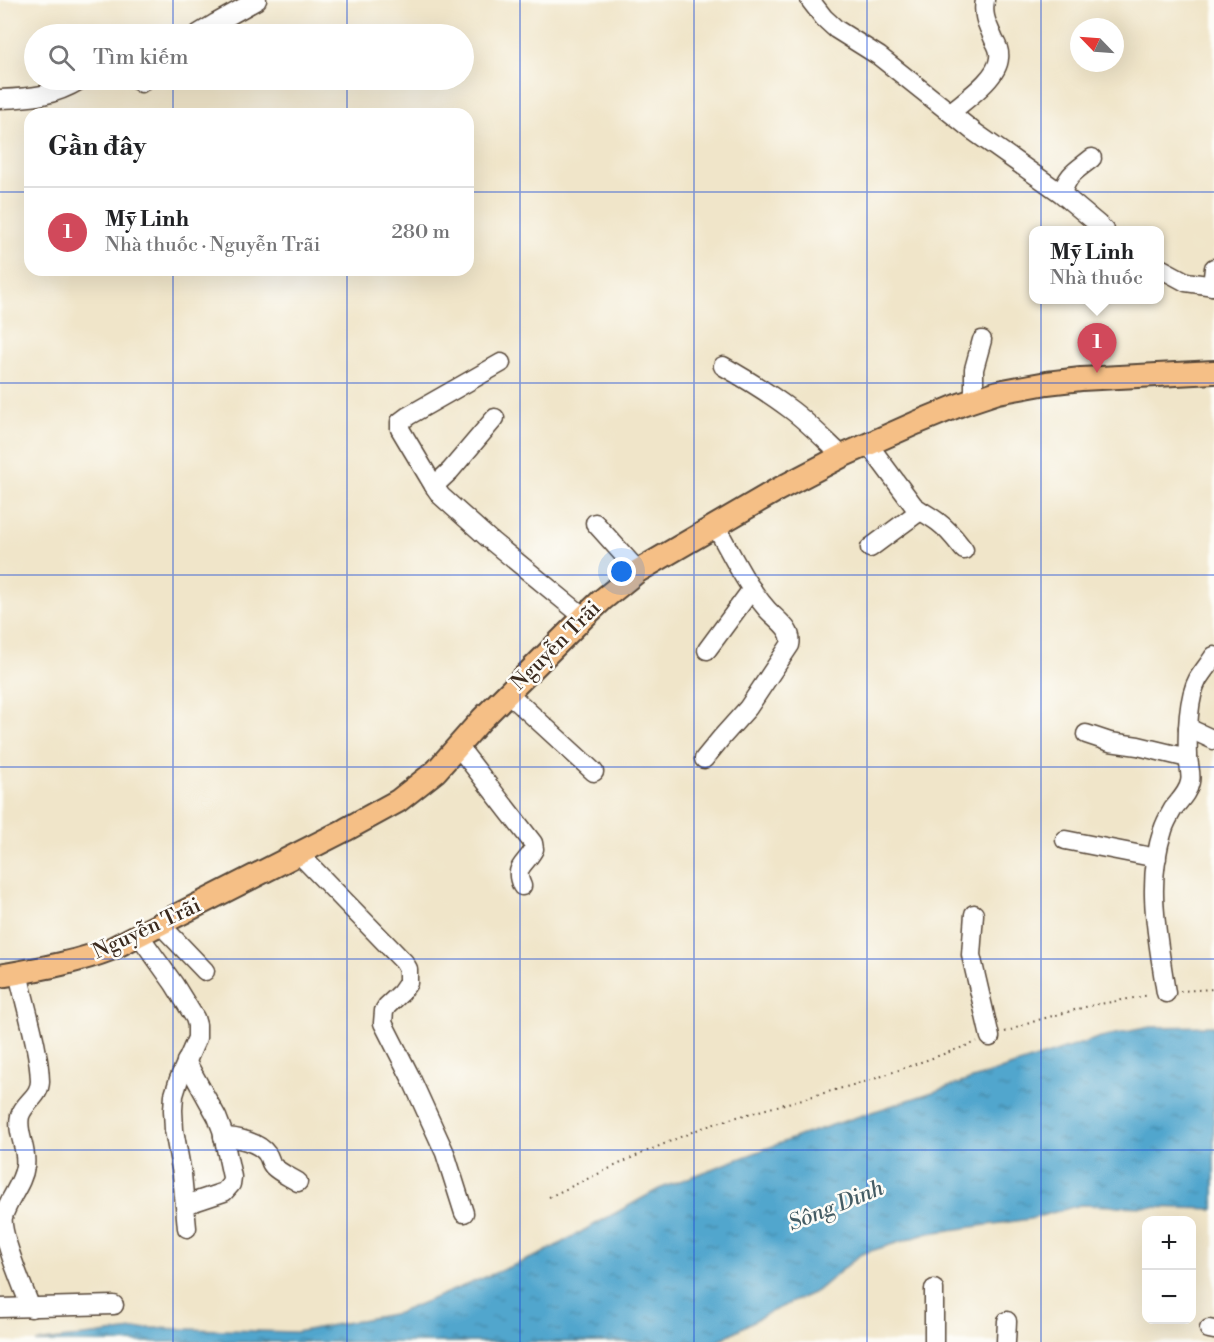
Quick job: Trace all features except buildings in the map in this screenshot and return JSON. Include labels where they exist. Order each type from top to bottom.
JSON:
[{"type":"main road","name":"Nguyễn Trãi","points":[[4,974],[85,959],[111,950],[299,854],[404,797],[436,771],[508,693],[602,600],[638,572],[715,525],[842,456],[916,423],[998,392],[1047,383],[1109,377],[1214,372]]},
{"type":"street","points":[[214,24],[257,0]]},
{"type":"street","points":[[810,0],[836,29],[879,56],[974,131],[1062,194],[1099,226]]},
{"type":"street","points":[[951,112],[987,81],[994,73],[999,61],[996,44],[984,15],[985,0]]},
{"type":"street","points":[[0,99],[23,98],[62,90]]},
{"type":"street","points":[[1062,194],[1071,173],[1092,158]]},
{"type":"street","points":[[1164,270],[1186,282],[1213,280]]},
{"type":"street","points":[[974,400],[974,369],[981,340]]},
{"type":"street","points":[[501,363],[408,416],[400,422],[399,429],[441,496],[489,539],[584,617]]},
{"type":"street","points":[[723,366],[789,408],[842,456]]},
{"type":"street","points":[[434,486],[450,471],[495,418]]},
{"type":"street","points":[[868,444],[914,506],[937,520],[964,550]]},
{"type":"street","points":[[870,548],[920,511]]},
{"type":"street","points":[[595,523],[638,572]]},
{"type":"street","points":[[704,759],[756,698],[791,640],[788,630],[767,610],[753,589],[715,525]]},
{"type":"street","points":[[707,650],[753,589]]},
{"type":"street","points":[[1166,993],[1154,909],[1154,877],[1161,837],[1167,820],[1190,783],[1188,728],[1195,685],[1214,656]]},
{"type":"street","points":[[508,693],[594,772]]},
{"type":"street","points":[[1188,728],[1214,740]]},
{"type":"street","points":[[1086,734],[1110,742],[1188,758]]},
{"type":"street","points":[[458,746],[533,843],[534,849],[519,869],[518,877],[522,886]]},
{"type":"street","points":[[1065,840],[1157,858]]},
{"type":"street","points":[[299,854],[404,962],[408,969],[408,983],[387,1006],[383,1023],[420,1096],[445,1153],[464,1213]]},
{"type":"street","points":[[974,914],[971,955],[990,1037]]},
{"type":"street","points":[[160,924],[205,971]]},
{"type":"street","points":[[139,935],[174,984],[197,1025],[196,1038],[174,1095],[173,1110],[187,1228]]},
{"type":"street","points":[[4,974],[36,1051],[40,1082],[36,1094],[22,1111],[20,1118],[19,1131],[26,1166],[2,1221],[8,1247],[31,1308]]},
{"type":"street","points":[[185,1205],[224,1192],[231,1184],[232,1177],[217,1117],[186,1061]]},
{"type":"street","points":[[223,1137],[240,1138],[262,1149],[268,1154],[274,1167],[298,1182]]},
{"type":"street","points":[[934,1289],[934,1342]]},
{"type":"street","points":[[0,1308],[114,1305]]},
{"type":"street","points":[[1006,1321],[1006,1342]]},
{"type":"path","points":[[549,1197],[699,1129],[871,1080],[1047,1017],[1089,1006],[1166,993],[1214,989]]},
{"type":"water","name":"Sông Dinh","points":[[1214,1026],[1214,1209],[1080,1205],[1030,1219],[929,1233],[861,1254],[817,1291],[768,1313],[716,1342],[36,1342],[149,1328],[296,1332],[398,1313],[541,1254],[659,1189],[802,1135],[1101,1037],[1150,1027]]},
{"type":"place","name":"Mỹ Linh","points":[[1097,373]]}]
